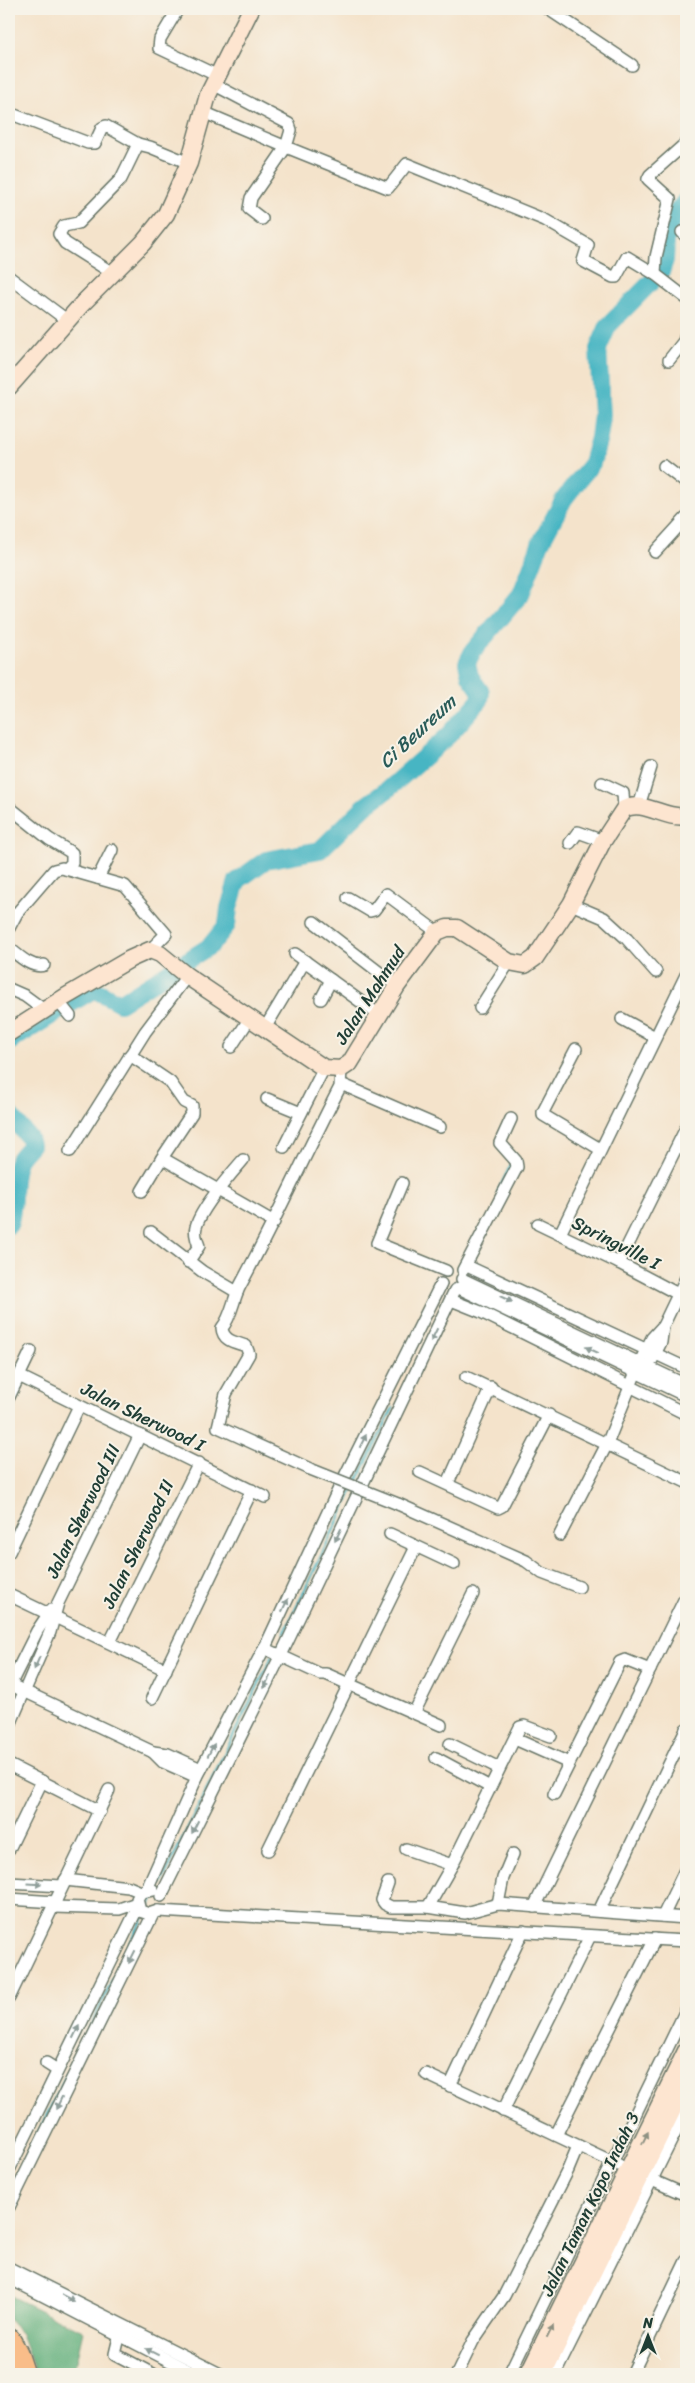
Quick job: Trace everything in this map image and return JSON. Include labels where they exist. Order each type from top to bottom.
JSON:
[{"type":"highway","points":[[9,2339],[17,2353],[24,2374]]},
{"type":"highway","points":[[9,2367],[11,2374]]},
{"type":"street","points":[[178,9],[160,39],[159,48],[289,124],[291,130],[286,147],[251,198],[248,210],[262,219]]},
{"type":"street","points":[[9,387],[68,321],[114,274],[166,214],[189,163],[203,112],[216,80],[252,9]]},
{"type":"street","points":[[548,9],[632,65]]},
{"type":"street","points":[[203,112],[388,188],[407,164],[545,220],[588,245],[583,261],[613,277],[616,277],[627,257],[656,274],[667,285],[686,298]]},
{"type":"street","points":[[9,113],[88,143],[95,143],[102,128],[106,126],[138,144],[189,163]]},
{"type":"street","points":[[656,274],[656,257],[670,199],[648,179],[650,175],[686,143]]},
{"type":"street","points":[[114,274],[65,243],[59,234],[64,226],[78,223],[121,179],[138,144]]},
{"type":"street","points":[[9,277],[68,321]]},
{"type":"street","points":[[669,360],[684,341],[686,335]]},
{"type":"street","points":[[664,466],[686,483]]},
{"type":"street","points":[[654,552],[686,518]]},
{"type":"street","points":[[348,898],[370,911],[374,910],[386,894],[437,932],[450,928],[461,930],[509,962],[522,966],[532,960],[571,904],[603,841],[632,807],[651,767]]},
{"type":"street","points":[[602,783],[623,793],[632,807],[674,817],[686,816]]},
{"type":"street","points":[[9,806],[48,839],[72,853],[72,862],[66,869]]},
{"type":"street","points":[[570,843],[578,832],[603,841]]},
{"type":"street","points":[[98,878],[112,850]]},
{"type":"street","points":[[9,928],[17,913],[54,870],[66,869],[119,883],[128,888],[166,934],[150,950],[130,959],[54,1012],[9,1033]]},
{"type":"street","points":[[571,904],[604,918],[627,939],[656,972]]},
{"type":"street","points":[[314,922],[397,986]]},
{"type":"street","name":"Jalan Mahmud","points":[[324,1068],[341,1077],[397,986],[437,932]]},
{"type":"street","points":[[9,948],[35,965],[44,965]]},
{"type":"street","points":[[150,950],[156,952],[324,1068],[284,1147]]},
{"type":"street","points":[[295,954],[379,1014]]},
{"type":"street","points":[[265,1028],[306,961]]},
{"type":"street","points":[[480,1008],[509,962]]},
{"type":"street","points":[[70,1151],[181,971]]},
{"type":"street","points":[[560,1234],[686,975]]},
{"type":"street","points":[[321,999],[331,980]]},
{"type":"street","points":[[9,989],[54,1012]]},
{"type":"street","points":[[231,1047],[250,1018]]},
{"type":"street","points":[[622,1019],[656,1037]]},
{"type":"street","points":[[576,1049],[543,1112],[544,1115],[600,1149]]},
{"type":"street","points":[[130,1055],[170,1082],[184,1102],[192,1106],[192,1113],[142,1191]]},
{"type":"street","points":[[440,1127],[341,1077],[274,1222],[237,1292],[226,1323],[222,1328],[223,1335],[228,1340],[246,1346],[250,1354],[226,1394],[218,1427],[310,1469],[398,1504],[526,1561],[542,1573],[580,1587]]},
{"type":"street","points":[[267,1099],[301,1113]]},
{"type":"street","points":[[9,2207],[158,1907],[459,1283],[517,1167],[516,1161],[500,1143],[511,1119]]},
{"type":"street","points":[[619,1263],[686,1128]]},
{"type":"street","points":[[162,1158],[274,1222]]},
{"type":"street","points":[[188,1262],[199,1246],[196,1240],[196,1227],[218,1189],[243,1160]]},
{"type":"street","points":[[402,1183],[377,1243],[446,1271],[454,1270],[459,1283],[633,1387],[686,1414]]},
{"type":"street","name":"Springville I","points":[[538,1224],[678,1294]]},
{"type":"street","points":[[151,1232],[188,1262],[237,1292]]},
{"type":"street","points":[[9,2170],[199,1773],[266,1644],[446,1271]]},
{"type":"street","points":[[560,1535],[606,1444],[621,1408],[652,1351],[661,1342],[663,1326],[686,1278]]},
{"type":"street","points":[[459,1283],[642,1368],[686,1385]]},
{"type":"street","points":[[441,1284],[447,1290],[459,1283],[652,1351],[686,1368]]},
{"type":"street","points":[[9,1397],[31,1351]]},
{"type":"street","points":[[642,1368],[686,1396]]},
{"type":"street","name":"Jalan Sherwood I","points":[[19,1376],[265,1496]]},
{"type":"street","points":[[466,1376],[686,1482]]},
{"type":"street","points":[[448,1483],[491,1387]]},
{"type":"street","points":[[9,1552],[79,1406]]},
{"type":"street","points":[[420,1472],[448,1483],[498,1508],[502,1506],[549,1416]]},
{"type":"street","name":"Jalan Sherwood III","points":[[51,1616],[140,1435]]},
{"type":"street","name":"Jalan Sherwood II","points":[[110,1642],[199,1463]]},
{"type":"street","points":[[152,1698],[252,1490]]},
{"type":"street","points":[[336,1498],[352,1504]]},
{"type":"street","points":[[390,1534],[454,1564]]},
{"type":"street","points":[[268,1850],[416,1547]]},
{"type":"street","points":[[414,1713],[473,1594]]},
{"type":"street","points":[[9,1595],[166,1670]]},
{"type":"street","points":[[534,1907],[686,1596]]},
{"type":"street","points":[[51,1616],[9,1685],[153,1752],[163,1762],[199,1773]]},
{"type":"street","points":[[9,1727],[25,1692],[51,1616]]},
{"type":"street","points":[[266,1644],[322,1668],[326,1674],[441,1725]]},
{"type":"street","points":[[554,1794],[620,1662],[625,1660],[650,1670]]},
{"type":"street","points":[[428,1907],[452,1865],[522,1725],[551,1736]]},
{"type":"street","points":[[600,1911],[686,1729]]},
{"type":"street","points":[[515,1739],[568,1763]]},
{"type":"street","points":[[450,1744],[499,1768]]},
{"type":"street","points":[[436,1758],[490,1787]]},
{"type":"street","points":[[9,1765],[100,1811]]},
{"type":"street","points":[[9,1849],[42,1781]]},
{"type":"street","points":[[9,1998],[109,1790]]},
{"type":"street","points":[[406,1849],[452,1865]]},
{"type":"street","points":[[498,1904],[503,1878],[512,1854]]},
{"type":"street","points":[[663,1916],[686,1868]]},
{"type":"street","points":[[9,1883],[64,1883],[129,1887],[144,1891],[155,1890],[158,1907]]},
{"type":"street","points":[[388,1883],[382,1894],[385,1904],[391,1907],[428,1907],[464,1912],[498,1904],[686,1918]]},
{"type":"street","points":[[119,1909],[129,1887]]},
{"type":"street","points":[[9,1900],[119,1909],[137,1905]]},
{"type":"street","points":[[137,1905],[144,1913],[158,1907],[184,1912],[686,1941]]},
{"type":"street","points":[[461,1928],[464,1912]]},
{"type":"street","points":[[450,2086],[523,1931]]},
{"type":"street","points":[[503,2110],[590,1936]]},
{"type":"street","points":[[556,2135],[656,1939]]},
{"type":"street","points":[[509,2374],[614,2162],[686,2010]]},
{"type":"street","name":"Jalan Taman Kopo Indah 3","points":[[528,2374],[646,2177],[686,2051]]},
{"type":"street","points":[[46,2063],[57,2070]]},
{"type":"street","points":[[426,2074],[686,2195]]},
{"type":"street","name":"Jalan Taman Kopo Indah 3","points":[[543,2374],[581,2311],[646,2177],[686,2083]]},
{"type":"street","points":[[646,2177],[686,2111]]},
{"type":"street","points":[[457,2374],[473,2341],[504,2296],[568,2170],[578,2146]]},
{"type":"street","points":[[646,2177],[686,2200]]},
{"type":"street","points":[[632,2374],[686,2261]]},
{"type":"street","points":[[9,2268],[195,2374]]},
{"type":"street","points":[[9,2278],[220,2374]]},
{"type":"street","points":[[555,2374],[581,2311]]},
{"type":"street","points":[[120,2330],[115,2354],[153,2374]]},
{"type":"green space","points":[[9,2295],[83,2331],[73,2374],[36,2374],[21,2334],[9,2320]]},
{"type":"waterway","name":"Ci Beureum","points":[[9,1042],[91,991],[97,991],[120,1003],[210,946],[227,925],[229,908],[237,881],[266,860],[320,850],[365,806],[387,790],[449,735],[480,700],[481,692],[470,676],[467,663],[473,651],[521,594],[541,542],[564,499],[592,463],[599,438],[602,415],[598,349],[608,326],[661,272],[665,260],[666,241],[672,218],[686,200]]},
{"type":"waterway","name":"Ci Beureum","points":[[9,1114],[29,1138],[31,1145],[18,1161],[13,1185],[9,1225]]},
{"type":"waterway","points":[[498,1192],[512,1163]]},
{"type":"waterway","points":[[356,1483],[393,1408]]},
{"type":"waterway","points":[[284,1634],[353,1489]]},
{"type":"waterway","points":[[161,1883],[272,1657]]},
{"type":"waterway","points":[[150,1904],[154,1896]]},
{"type":"waterway","points":[[9,2193],[143,1918]]}]
